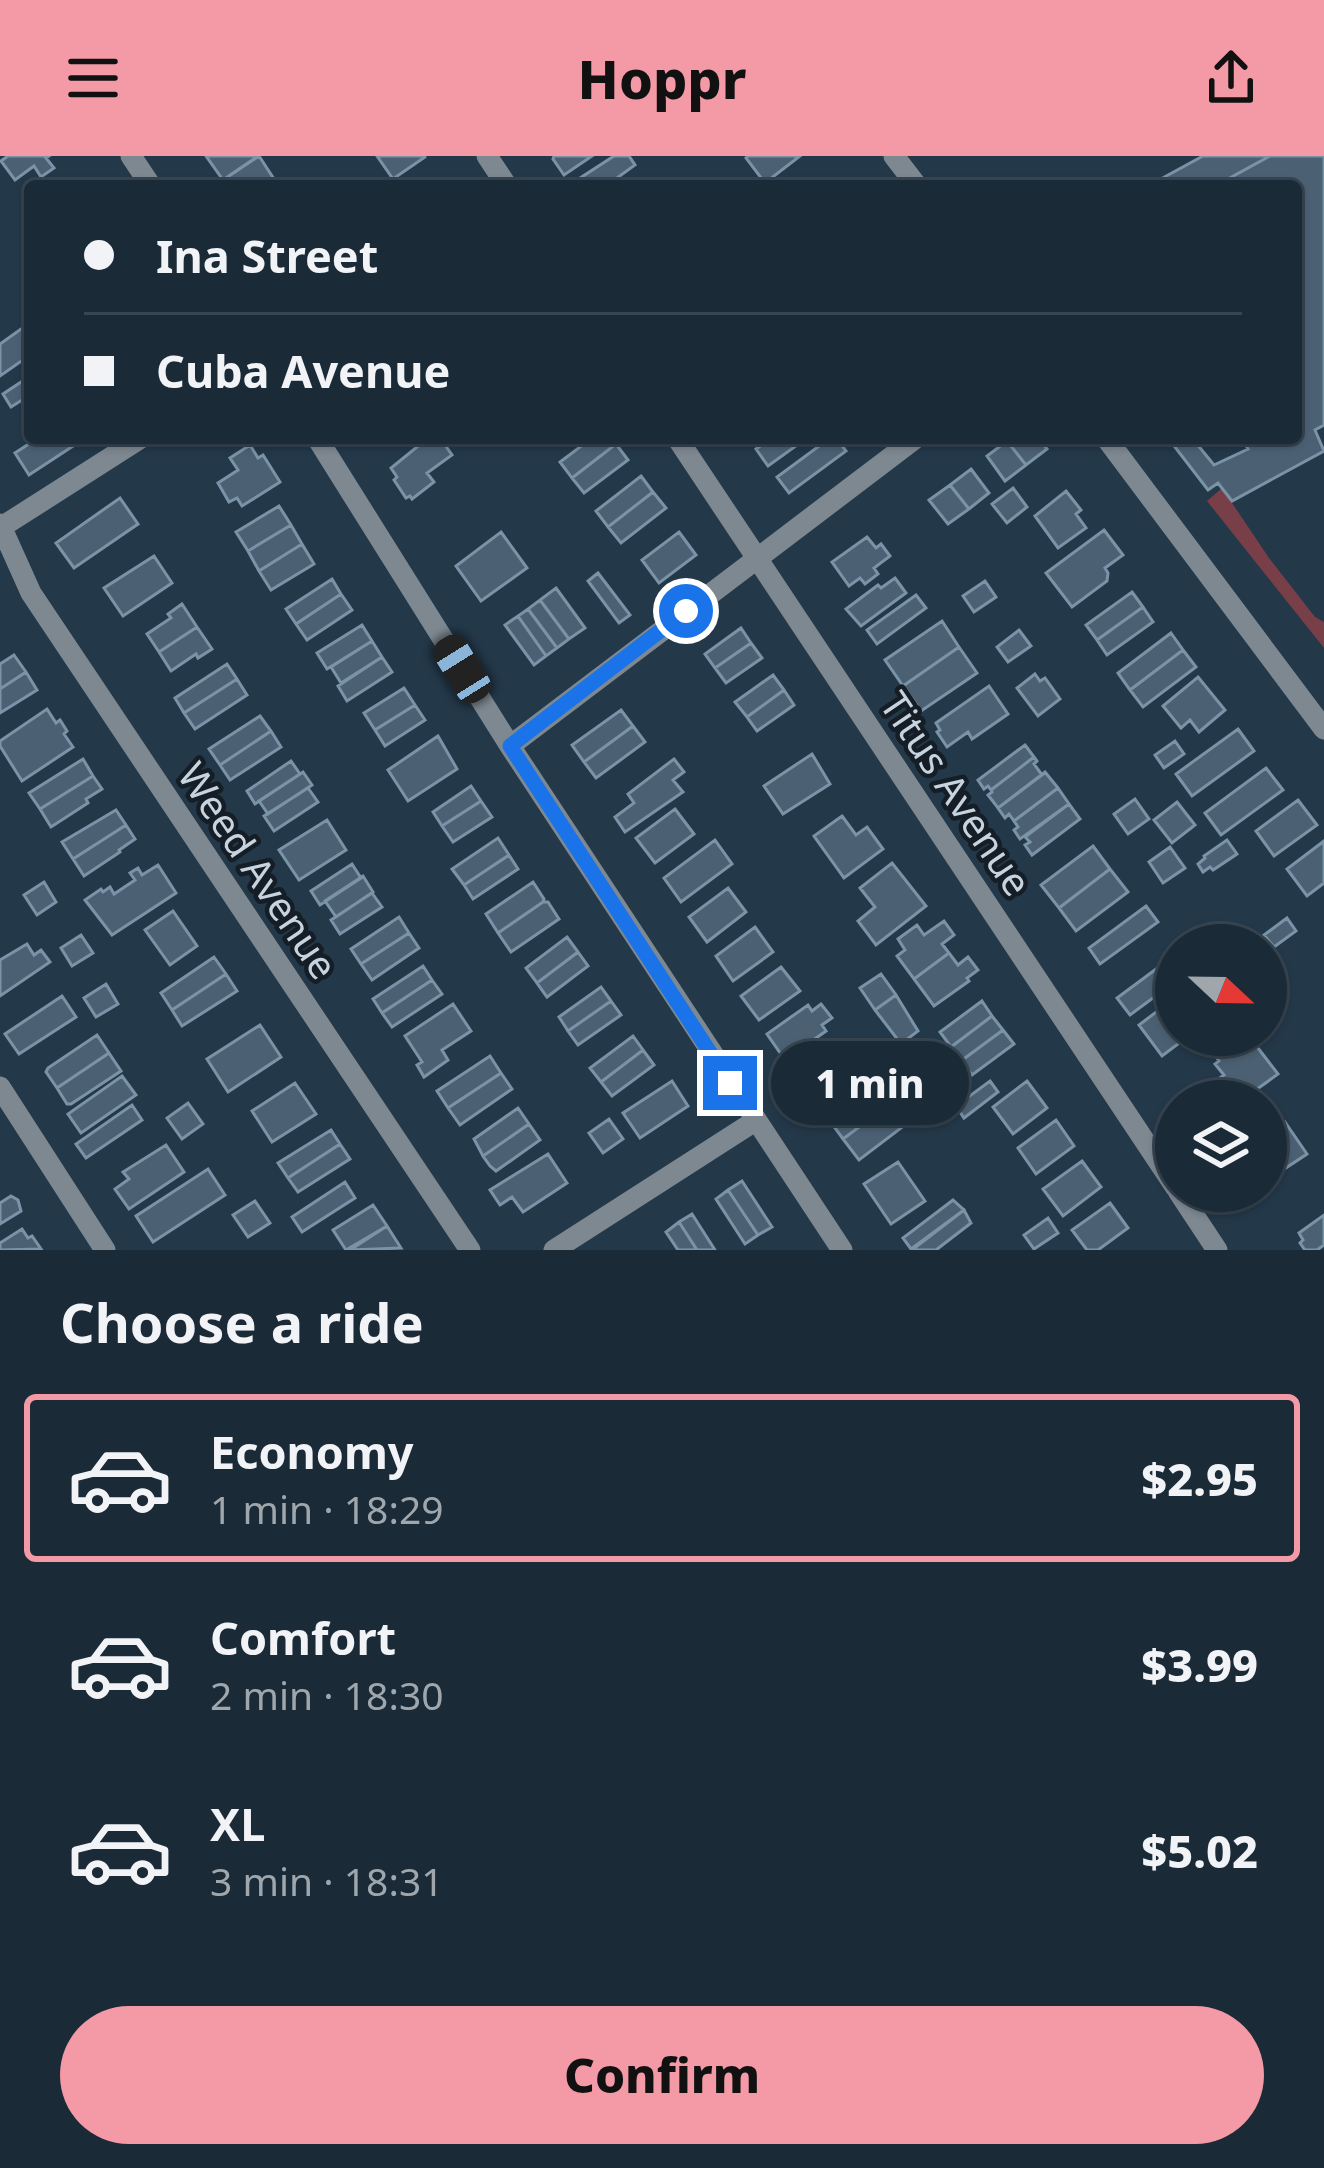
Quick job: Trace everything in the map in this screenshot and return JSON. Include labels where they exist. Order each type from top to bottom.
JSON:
[{"type":"street","points":[[894,156],[912,180]]},
{"type":"street","points":[[0,526],[131,444]]},
{"type":"street","points":[[321,444],[510,746],[842,1250]]},
{"type":"street","name":"Titus Avenue","points":[[681,444],[1155,1157]]},
{"type":"street","points":[[510,746],[908,444]]},
{"type":"street","points":[[1110,444],[1324,729]]},
{"type":"street","name":"Weed Avenue","points":[[0,526],[31,593],[470,1250]]},
{"type":"street","points":[[0,1087],[105,1250]]},
{"type":"street","points":[[554,1250],[755,1120]]},
{"type":"street","name":"Titus Avenue","points":[[1192,1212],[1217,1250]]},
{"type":"shaded area","points":[[1222,488],[1269,558],[1324,622],[1324,648],[1207,501]]},
{"type":"building","points":[[8,156],[49,156],[54,168],[41,177],[34,166],[15,180],[1,161]]},
{"type":"building","points":[[206,156],[258,156],[223,180]]},
{"type":"building","points":[[259,156],[275,180],[223,180]]},
{"type":"building","points":[[377,156],[425,156],[425,157],[393,179]]},
{"type":"building","points":[[554,156],[592,156],[564,175]]},
{"type":"building","points":[[614,156],[629,156],[635,165],[614,180],[577,180]]},
{"type":"building","points":[[800,156],[769,180],[763,180],[746,158]]},
{"type":"building","points":[[1203,156],[1270,156],[1226,180],[1159,180]]},
{"type":"building","points":[[1270,156],[1324,156],[1324,425],[1315,430],[1324,451],[1232,501],[1218,483],[1208,490],[1173,444],[1197,444],[1214,465],[1248,449],[1245,444],[1302,444],[1302,180],[1226,180]]},
{"type":"building","points":[[24,327],[24,359],[0,376],[0,344]]},
{"type":"building","points":[[24,380],[24,399],[11,407],[3,394]]},
{"type":"building","points":[[29,444],[73,446],[29,475],[15,453]]},
{"type":"building","points":[[421,444],[444,444],[452,455],[427,473],[434,482],[412,499],[406,498],[391,468]]},
{"type":"building","points":[[584,444],[616,444],[572,478],[560,462]]},
{"type":"building","points":[[616,444],[628,460],[584,493],[572,478]]},
{"type":"building","points":[[763,444],[799,444],[768,466],[756,449]]},
{"type":"building","points":[[822,444],[841,444],[846,451],[789,493],[777,477]]},
{"type":"building","points":[[1009,444],[1043,444],[1047,449],[1026,465]]},
{"type":"building","points":[[1009,444],[1026,465],[1005,481],[987,456]]},
{"type":"building","points":[[250,445],[258,458],[263,455],[280,482],[242,506],[237,498],[229,502],[218,483],[238,470],[230,458]]},
{"type":"building","points":[[971,469],[989,493],[969,509],[950,485]]},
{"type":"building","points":[[641,476],[653,492],[608,527],[596,511]]},
{"type":"building","points":[[950,485],[969,509],[948,524],[929,500]]},
{"type":"building","points":[[1013,488],[1027,507],[1007,523],[992,504]]},
{"type":"building","points":[[1066,491],[1081,510],[1076,514],[1086,528],[1058,548],[1035,516]]},
{"type":"building","points":[[653,492],[666,508],[621,543],[608,527]]},
{"type":"building","points":[[120,498],[138,524],[74,568],[56,543]]},
{"type":"building","points":[[279,506],[291,525],[248,551],[236,532]]},
{"type":"building","points":[[291,525],[302,544],[259,571],[248,551]]},
{"type":"building","points":[[1104,530],[1123,555],[1105,568],[1107,581],[1072,607],[1046,573]]},
{"type":"building","points":[[501,532],[527,568],[481,601],[456,566]]},
{"type":"building","points":[[679,532],[696,555],[659,583],[642,560]]},
{"type":"building","points":[[867,537],[890,556],[874,568],[878,574],[865,584],[860,578],[849,586],[832,562]]},
{"type":"building","points":[[302,544],[314,564],[271,590],[259,571]]},
{"type":"building","points":[[154,556],[172,583],[123,616],[104,588]]},
{"type":"building","points":[[598,573],[630,615],[619,623],[588,581]]},
{"type":"building","points":[[895,578],[906,593],[861,626],[846,609]]},
{"type":"building","points":[[332,579],[341,594],[296,624],[286,609]]},
{"type":"building","points":[[985,581],[996,597],[974,612],[963,596]]},
{"type":"building","points":[[556,588],[585,628],[569,639],[540,600]]},
{"type":"building","points":[[1132,592],[1143,607],[1097,640],[1086,625]]},
{"type":"building","points":[[341,594],[352,610],[307,640],[296,624]]},
{"type":"building","points":[[916,595],[926,608],[877,644],[867,630]]},
{"type":"building","points":[[540,600],[569,639],[557,648],[528,609]]},
{"type":"building","points":[[182,604],[197,627],[159,652],[147,634]]},
{"type":"building","points":[[1143,607],[1153,622],[1107,655],[1097,640]]},
{"type":"building","points":[[528,609],[557,648],[546,656],[518,616]]},
{"type":"building","points":[[518,616],[546,656],[534,665],[505,625]]},
{"type":"building","points":[[942,621],[959,647],[903,686],[885,660]]},
{"type":"building","points":[[362,625],[372,641],[327,669],[317,653]]},
{"type":"building","points":[[197,627],[212,649],[171,671],[159,652]]},
{"type":"building","points":[[741,628],[751,643],[715,668],[705,654]]},
{"type":"building","points":[[1019,630],[1031,646],[1008,662],[997,647]]},
{"type":"building","points":[[1171,633],[1183,650],[1130,690],[1118,673]]},
{"type":"building","points":[[372,641],[382,657],[341,683],[331,667]]},
{"type":"building","points":[[751,643],[762,658],[726,683],[715,668]]},
{"type":"building","points":[[959,647],[977,673],[921,711],[903,686]]},
{"type":"building","points":[[1183,650],[1196,667],[1143,707],[1130,690]]},
{"type":"building","points":[[14,655],[26,672],[0,689],[0,664]]},
{"type":"building","points":[[382,657],[392,672],[347,701],[338,686]]},
{"type":"building","points":[[227,664],[237,679],[184,713],[175,698]]},
{"type":"building","points":[[26,672],[37,690],[0,713],[0,689]]},
{"type":"building","points":[[1035,674],[1040,681],[1045,678],[1060,699],[1038,716],[1017,688]]},
{"type":"building","points":[[773,675],[784,690],[747,717],[735,702]]},
{"type":"building","points":[[1198,677],[1225,710],[1199,732],[1190,720],[1181,728],[1163,706]]},
{"type":"building","points":[[237,679],[247,695],[195,729],[184,713]]},
{"type":"building","points":[[989,686],[1008,714],[972,739],[968,732],[947,747],[936,723]]},
{"type":"building","points":[[404,688],[415,705],[375,730],[364,713]]},
{"type":"building","points":[[784,690],[794,705],[757,731],[747,717]]},
{"type":"building","points":[[415,705],[425,720],[385,746],[375,730]]},
{"type":"building","points":[[47,709],[56,723],[60,720],[73,747],[22,781],[0,741]]},
{"type":"building","points":[[621,710],[633,726],[584,762],[572,745]]},
{"type":"building","points":[[260,716],[271,731],[220,765],[209,749]]},
{"type":"building","points":[[633,726],[645,742],[596,778],[584,762]]},
{"type":"building","points":[[1238,729],[1254,751],[1192,796],[1176,774]]},
{"type":"building","points":[[271,731],[281,747],[230,780],[220,765]]},
{"type":"building","points":[[438,736],[457,769],[408,801],[388,770]]},
{"type":"building","points":[[1175,741],[1184,754],[1164,768],[1155,755]]},
{"type":"building","points":[[1025,745],[1034,757],[991,790],[984,789],[978,780]]},
{"type":"building","points":[[812,754],[830,784],[783,814],[764,786]]},
{"type":"building","points":[[1034,757],[1042,775],[998,808],[988,795],[991,790]]},
{"type":"building","points":[[83,759],[93,776],[40,809],[29,793]]},
{"type":"building","points":[[674,759],[684,772],[673,780],[683,792],[625,832],[615,817],[634,803],[628,794]]},
{"type":"building","points":[[291,761],[300,774],[255,804],[247,791]]},
{"type":"building","points":[[1266,768],[1283,790],[1221,835],[1205,813]]},
{"type":"building","points":[[303,772],[312,785],[268,814],[259,801]]},
{"type":"building","points":[[1045,772],[1058,788],[1014,821],[1009,814],[1005,818],[998,808]]},
{"type":"building","points":[[93,776],[102,789],[51,827],[40,809]]},
{"type":"building","points":[[471,786],[481,801],[442,826],[433,812]]},
{"type":"building","points":[[308,788],[318,802],[274,831],[264,816]]},
{"type":"building","points":[[1058,788],[1069,804],[1020,839],[1014,821]]},
{"type":"building","points":[[1135,799],[1149,819],[1128,834],[1114,814]]},
{"type":"building","points":[[1298,800],[1317,825],[1274,856],[1256,831]]},
{"type":"building","points":[[481,801],[492,817],[453,842],[442,826]]},
{"type":"building","points":[[1177,802],[1195,825],[1172,843],[1154,820]]},
{"type":"building","points":[[1069,804],[1080,819],[1032,855],[1025,837]]},
{"type":"building","points":[[675,809],[694,834],[655,863],[636,838]]},
{"type":"building","points":[[116,810],[126,825],[73,859],[62,842]]},
{"type":"building","points":[[842,816],[856,835],[867,827],[883,849],[844,878],[814,836]]},
{"type":"building","points":[[327,820],[346,850],[299,880],[279,850]]},
{"type":"building","points":[[126,825],[135,839],[84,876],[73,859]]},
{"type":"building","points":[[498,838],[509,855],[464,885],[452,869]]},
{"type":"building","points":[[715,840],[732,864],[681,902],[664,878]]},
{"type":"building","points":[[1227,840],[1237,854],[1203,872],[1198,864],[1204,856]]},
{"type":"building","points":[[1324,841],[1324,883],[1307,896],[1287,869]]},
{"type":"building","points":[[1093,846],[1110,869],[1059,908],[1041,885]]},
{"type":"building","points":[[1170,847],[1185,868],[1163,883],[1149,862]]},
{"type":"building","points":[[509,855],[518,869],[473,899],[464,885]]},
{"type":"building","points":[[892,863],[926,906],[876,945],[858,921],[875,907],[860,888]]},
{"type":"building","points":[[352,864],[361,878],[320,905],[311,891]]},
{"type":"building","points":[[158,865],[176,893],[112,935],[85,900],[110,887],[114,894],[135,880],[130,873],[138,868],[142,875]]},
{"type":"building","points":[[1110,869],[1128,892],[1076,931],[1059,908]]},
{"type":"building","points":[[363,876],[373,892],[336,917],[325,901]]},
{"type":"building","points":[[44,882],[56,902],[37,915],[24,895]]},
{"type":"building","points":[[533,882],[543,902],[498,933],[486,914]]},
{"type":"building","points":[[728,888],[746,912],[707,942],[689,917]]},
{"type":"building","points":[[372,893],[382,907],[340,934],[331,920]]},
{"type":"building","points":[[548,902],[559,919],[511,952],[498,933]]},
{"type":"building","points":[[1146,906],[1158,922],[1100,964],[1089,948]]},
{"type":"building","points":[[173,911],[197,946],[170,965],[145,930]]},
{"type":"building","points":[[399,917],[409,933],[361,964],[351,949]]},
{"type":"building","points":[[1287,918],[1296,931],[1287,938],[1287,924],[1279,924]]},
{"type":"building","points":[[944,921],[954,935],[942,944],[949,953],[914,979],[897,956],[905,950],[898,939],[917,925],[924,935]]},
{"type":"building","points":[[755,927],[773,952],[733,981],[716,956]]},
{"type":"building","points":[[409,933],[419,948],[372,980],[361,964]]},
{"type":"building","points":[[81,935],[93,953],[72,966],[61,948]]},
{"type":"building","points":[[567,937],[578,952],[537,983],[526,968]]},
{"type":"building","points":[[27,944],[34,955],[41,950],[50,962],[0,996],[0,960]]},
{"type":"building","points":[[578,952],[588,966],[547,997],[537,983]]},
{"type":"building","points":[[949,953],[958,965],[968,957],[978,970],[934,1006],[914,979]]},
{"type":"building","points":[[214,957],[226,974],[172,1010],[161,993]]},
{"type":"building","points":[[423,966],[432,980],[382,1013],[373,999]]},
{"type":"building","points":[[781,967],[800,991],[759,1020],[741,996]]},
{"type":"building","points":[[1155,970],[1155,997],[1130,1015],[1117,998]]},
{"type":"building","points":[[226,974],[237,991],[182,1026],[172,1010]]},
{"type":"building","points":[[881,974],[896,995],[875,1010],[860,988]]},
{"type":"building","points":[[432,980],[442,994],[392,1027],[382,1013]]},
{"type":"building","points":[[106,984],[118,1004],[96,1017],[84,998]]},
{"type":"building","points":[[601,987],[611,1001],[568,1031],[559,1017]]},
{"type":"building","points":[[896,995],[918,1031],[901,1044],[875,1010]]},
{"type":"building","points":[[62,996],[76,1017],[19,1054],[5,1034]]},
{"type":"building","points":[[611,1001],[621,1015],[578,1045],[568,1031]]},
{"type":"building","points":[[982,1001],[992,1016],[951,1047],[940,1032]]},
{"type":"building","points":[[453,1004],[471,1031],[442,1050],[448,1060],[424,1077],[417,1065],[422,1062],[405,1036]]},
{"type":"building","points":[[821,1004],[832,1018],[822,1025],[826,1031],[785,1060],[767,1034],[808,1005],[812,1011]]},
{"type":"building","points":[[1155,1013],[1155,1047],[1139,1025]]},
{"type":"building","points":[[992,1016],[1003,1030],[961,1061],[951,1047]]},
{"type":"building","points":[[260,1025],[281,1057],[228,1092],[207,1059]]},
{"type":"building","points":[[1003,1030],[1014,1044],[972,1075],[961,1061]]},
{"type":"building","points":[[97,1035],[109,1053],[57,1088],[48,1068]]},
{"type":"building","points":[[633,1036],[643,1050],[601,1082],[590,1068]]},
{"type":"building","points":[[833,1046],[851,1070],[812,1099],[794,1074]]},
{"type":"building","points":[[643,1050],[654,1065],[612,1096],[601,1082]]},
{"type":"building","points":[[109,1053],[121,1071],[67,1104],[57,1088]]},
{"type":"building","points":[[490,1056],[501,1073],[448,1108],[437,1091]]},
{"type":"building","points":[[1264,1056],[1278,1074],[1270,1080],[1217,1080],[1224,1075],[1215,1064],[1217,1058]]},
{"type":"building","points":[[501,1073],[512,1089],[460,1125],[448,1108]]},
{"type":"building","points":[[122,1076],[136,1095],[81,1133],[68,1114]]},
{"type":"building","points":[[672,1081],[688,1106],[640,1138],[623,1113]]},
{"type":"building","points":[[990,1081],[998,1092],[964,1118],[956,1106]]},
{"type":"building","points":[[1027,1081],[1047,1108],[1013,1134],[993,1107]]},
{"type":"building","points":[[295,1083],[316,1114],[272,1142],[252,1111]]},
{"type":"building","points":[[874,1083],[890,1104],[843,1139],[827,1117]]},
{"type":"building","points":[[188,1103],[203,1124],[182,1139],[167,1118]]},
{"type":"building","points":[[890,1104],[905,1125],[859,1160],[843,1139]]},
{"type":"building","points":[[132,1105],[142,1120],[86,1158],[76,1144]]},
{"type":"building","points":[[518,1108],[529,1124],[483,1156],[474,1139]]},
{"type":"building","points":[[609,1119],[623,1139],[603,1153],[589,1133]]},
{"type":"building","points":[[1056,1120],[1074,1146],[1036,1174],[1018,1148]]},
{"type":"building","points":[[529,1124],[540,1140],[496,1171],[483,1156]]},
{"type":"building","points":[[1287,1125],[1307,1154],[1287,1167]]},
{"type":"building","points":[[331,1130],[340,1144],[288,1178],[278,1163]]},
{"type":"building","points":[[340,1144],[350,1159],[298,1192],[288,1178]]},
{"type":"building","points":[[166,1145],[184,1172],[129,1209],[115,1189],[129,1179],[123,1172]]},
{"type":"building","points":[[548,1154],[567,1183],[523,1212],[512,1197],[500,1205],[490,1190]]},
{"type":"building","points":[[1082,1161],[1101,1187],[1063,1216],[1043,1189]]},
{"type":"building","points":[[898,1162],[925,1201],[891,1224],[864,1184]]},
{"type":"building","points":[[208,1169],[225,1195],[153,1242],[136,1216]]},
{"type":"building","points":[[742,1181],[772,1227],[758,1235],[728,1190]]},
{"type":"building","points":[[345,1182],[355,1198],[302,1232],[292,1217]]},
{"type":"building","points":[[728,1190],[758,1235],[745,1244],[716,1199]]},
{"type":"building","points":[[11,1196],[18,1200],[21,1211],[0,1224],[0,1203]]},
{"type":"building","points":[[953,1200],[964,1210],[911,1249],[903,1238]]},
{"type":"building","points":[[255,1201],[270,1223],[248,1237],[233,1215]]},
{"type":"building","points":[[1110,1203],[1128,1228],[1098,1250],[1087,1250],[1072,1230]]},
{"type":"building","points":[[373,1205],[387,1226],[346,1250],[333,1230]]},
{"type":"building","points":[[964,1210],[971,1223],[936,1250],[912,1250]]},
{"type":"building","points":[[692,1214],[715,1250],[697,1250],[679,1222]]},
{"type":"building","points":[[1324,1215],[1324,1245],[1305,1250],[1299,1233]]},
{"type":"building","points":[[1048,1218],[1058,1233],[1034,1249],[1024,1235]]},
{"type":"building","points":[[679,1222],[697,1250],[678,1250],[666,1232]]},
{"type":"building","points":[[387,1226],[401,1248],[350,1250]]},
{"type":"building","points":[[22,1229],[41,1249],[0,1250],[0,1243]]},
{"type":"route","points":[[686,611],[510,746],[730,1083]]}]
